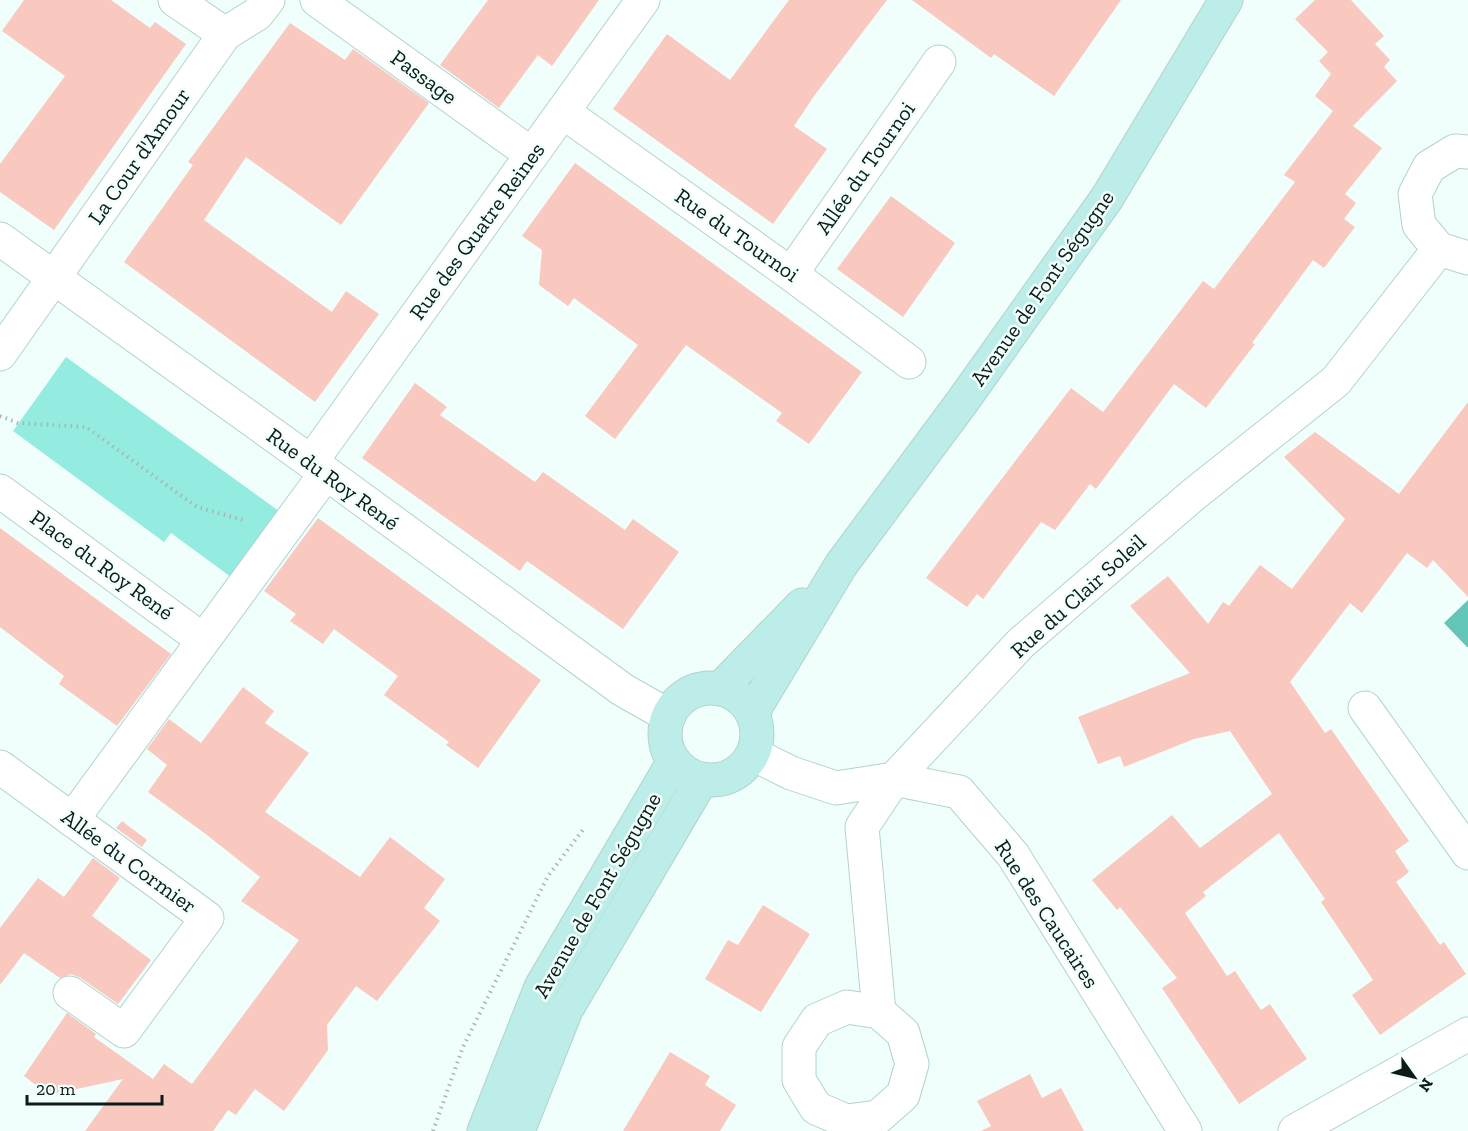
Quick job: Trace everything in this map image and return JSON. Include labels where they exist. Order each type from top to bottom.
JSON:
[{"type":"street","points":[[175,0],[225,34]]},
{"type":"street","name":"La Cour d'Amour","points":[[53,279],[225,34],[257,14],[268,0]]},
{"type":"street","name":"Passage","points":[[317,0],[531,154]]},
{"type":"street","name":"Rue des Quatre Reines","points":[[318,468],[531,154],[643,0]]},
{"type":"street","name":"Avenue de Font Ségugne","points":[[752,713],[841,565],[962,402],[1107,198],[1223,2]]},
{"type":"street","name":"Allée du Tournoi","points":[[791,274],[939,62]]},
{"type":"street","name":"Rue du Tournoi","points":[[563,112],[791,274],[909,362]]},
{"type":"street","name":"Rue du Clair Soleil","points":[[879,1012],[862,827],[894,778],[1021,643],[1193,495],[1336,381],[1453,254],[1419,225],[1415,194],[1430,167],[1455,151],[1468,152]]},
{"type":"street","name":"Rue du Roy René","points":[[0,239],[623,690],[669,716]]},
{"type":"street","points":[[0,354],[53,279]]},
{"type":"street","points":[[72,820],[283,531],[318,468]]},
{"type":"street","name":"Place du Roy René","points":[[0,491],[203,640]]},
{"type":"street","name":"Avenue de Font Ségugne","points":[[720,689],[841,565]]},
{"type":"street","points":[[705,689],[720,689],[739,698],[752,713],[757,726],[757,740],[753,753],[745,766],[732,776],[717,780],[702,779],[691,776],[674,761],[667,747],[665,731],[669,716],[678,703],[690,693],[705,689]]},
{"type":"street","points":[[1365,708],[1468,853]]},
{"type":"street","name":"Rue des Caucaires","points":[[753,753],[791,773],[836,788],[894,778],[959,792],[1013,855],[1185,1131]]},
{"type":"street","name":"Avenue de Font Ségugne","points":[[484,1131],[541,987],[674,761]]},
{"type":"street","name":"Allée du Cormier","points":[[0,767],[207,918],[124,1031],[70,993]]},
{"type":"street","name":"Avenue de Font Ségugne","points":[[518,1131],[566,1010],[702,779]]},
{"type":"street","points":[[1295,1131],[1468,1034]]},
{"type":"path","points":[[0,416],[18,423],[86,427],[197,507],[283,531]]},
{"type":"shaded area","points":[[66,357],[283,514],[235,580],[171,533],[164,542],[13,431]]},
{"type":"shaded area","points":[[1468,600],[1468,647],[1467,647],[1444,623]]},
{"type":"building","points":[[24,0],[111,0],[150,28],[155,22],[186,44],[54,230],[0,192],[0,164],[65,76],[2,31]]},
{"type":"building","points":[[488,0],[599,0],[552,66],[538,55],[499,108],[440,65]]},
{"type":"building","points":[[789,0],[887,0],[794,126],[827,149],[773,224],[613,109],[667,34],[730,80]]},
{"type":"building","points":[[912,0],[1121,0],[1054,96],[994,54],[991,58]]},
{"type":"building","points":[[1315,0],[1351,0],[1384,36],[1375,44],[1390,60],[1384,67],[1397,81],[1353,126],[1382,148],[1345,194],[1356,203],[1344,219],[1355,227],[1324,268],[1313,260],[1252,343],[1255,344],[1206,408],[1174,384],[1096,489],[1090,484],[1055,530],[1041,522],[983,599],[977,594],[967,607],[926,578],[1071,388],[1103,412],[1203,281],[1214,289],[1295,182],[1284,175],[1333,111],[1315,96],[1331,74],[1319,61],[1328,52],[1295,19]]},
{"type":"building","points":[[290,23],[345,60],[353,49],[429,103],[341,225],[246,157],[204,220],[332,312],[346,291],[379,314],[315,402],[124,262],[193,165],[188,162]]},
{"type":"building","points":[[575,163],[862,372],[809,444],[776,421],[782,413],[686,345],[615,439],[585,416],[638,345],[574,298],[568,306],[539,285],[542,250],[522,236]]},
{"type":"building","points":[[891,196],[955,243],[903,317],[837,269]]},
{"type":"building","points":[[415,383],[447,407],[440,415],[535,482],[543,472],[625,530],[633,519],[679,552],[623,629],[527,561],[520,571],[362,458]]},
{"type":"building","points":[[1468,402],[1468,597],[1433,560],[1427,568],[1407,553],[1362,613],[1350,603],[1290,682],[1325,733],[1331,729],[1409,841],[1395,851],[1409,872],[1396,882],[1440,945],[1444,942],[1466,974],[1380,1035],[1352,995],[1373,980],[1321,902],[1325,899],[1279,833],[1203,892],[1206,896],[1185,913],[1227,976],[1235,971],[1261,1010],[1270,1004],[1307,1059],[1239,1104],[1162,988],[1177,978],[1120,907],[1117,910],[1092,880],[1172,815],[1200,848],[1272,794],[1230,731],[1194,739],[1124,767],[1120,756],[1098,764],[1078,717],[1190,673],[1130,606],[1168,576],[1208,624],[1223,602],[1229,606],[1260,565],[1292,589],[1345,519],[1284,457],[1315,432],[1399,494]]},
{"type":"building","points":[[318,518],[541,680],[478,768],[446,745],[449,742],[384,695],[398,676],[334,629],[323,644],[290,621],[296,614],[264,591]]},
{"type":"building","points":[[0,528],[171,654],[117,726],[59,684],[64,676],[0,627]]},
{"type":"building","points":[[243,687],[274,711],[265,723],[309,753],[265,812],[360,877],[390,837],[445,879],[424,908],[440,921],[377,1001],[356,986],[327,1025],[328,1050],[284,1111],[255,1089],[236,1115],[228,1110],[213,1131],[85,1131],[123,1079],[49,1095],[24,1076],[67,1013],[96,1034],[94,1037],[153,1079],[164,1064],[192,1084],[299,940],[241,901],[260,877],[148,792],[167,765],[147,749],[169,719],[201,743]]},
{"type":"building","points":[[122,821],[147,840],[142,847],[116,828]]},
{"type":"building","points":[[93,858],[120,878],[92,916],[151,960],[118,1004],[81,978],[71,974],[60,978],[24,953],[0,985],[0,928],[38,878],[64,897]]},
{"type":"building","points":[[763,905],[810,934],[761,1012],[705,979],[728,940],[738,945]]},
{"type":"building","points":[[670,1052],[710,1076],[705,1085],[736,1105],[720,1131],[623,1131]]},
{"type":"building","points":[[1030,1074],[1042,1098],[1061,1088],[1084,1131],[981,1131],[991,1126],[977,1101]]}]
